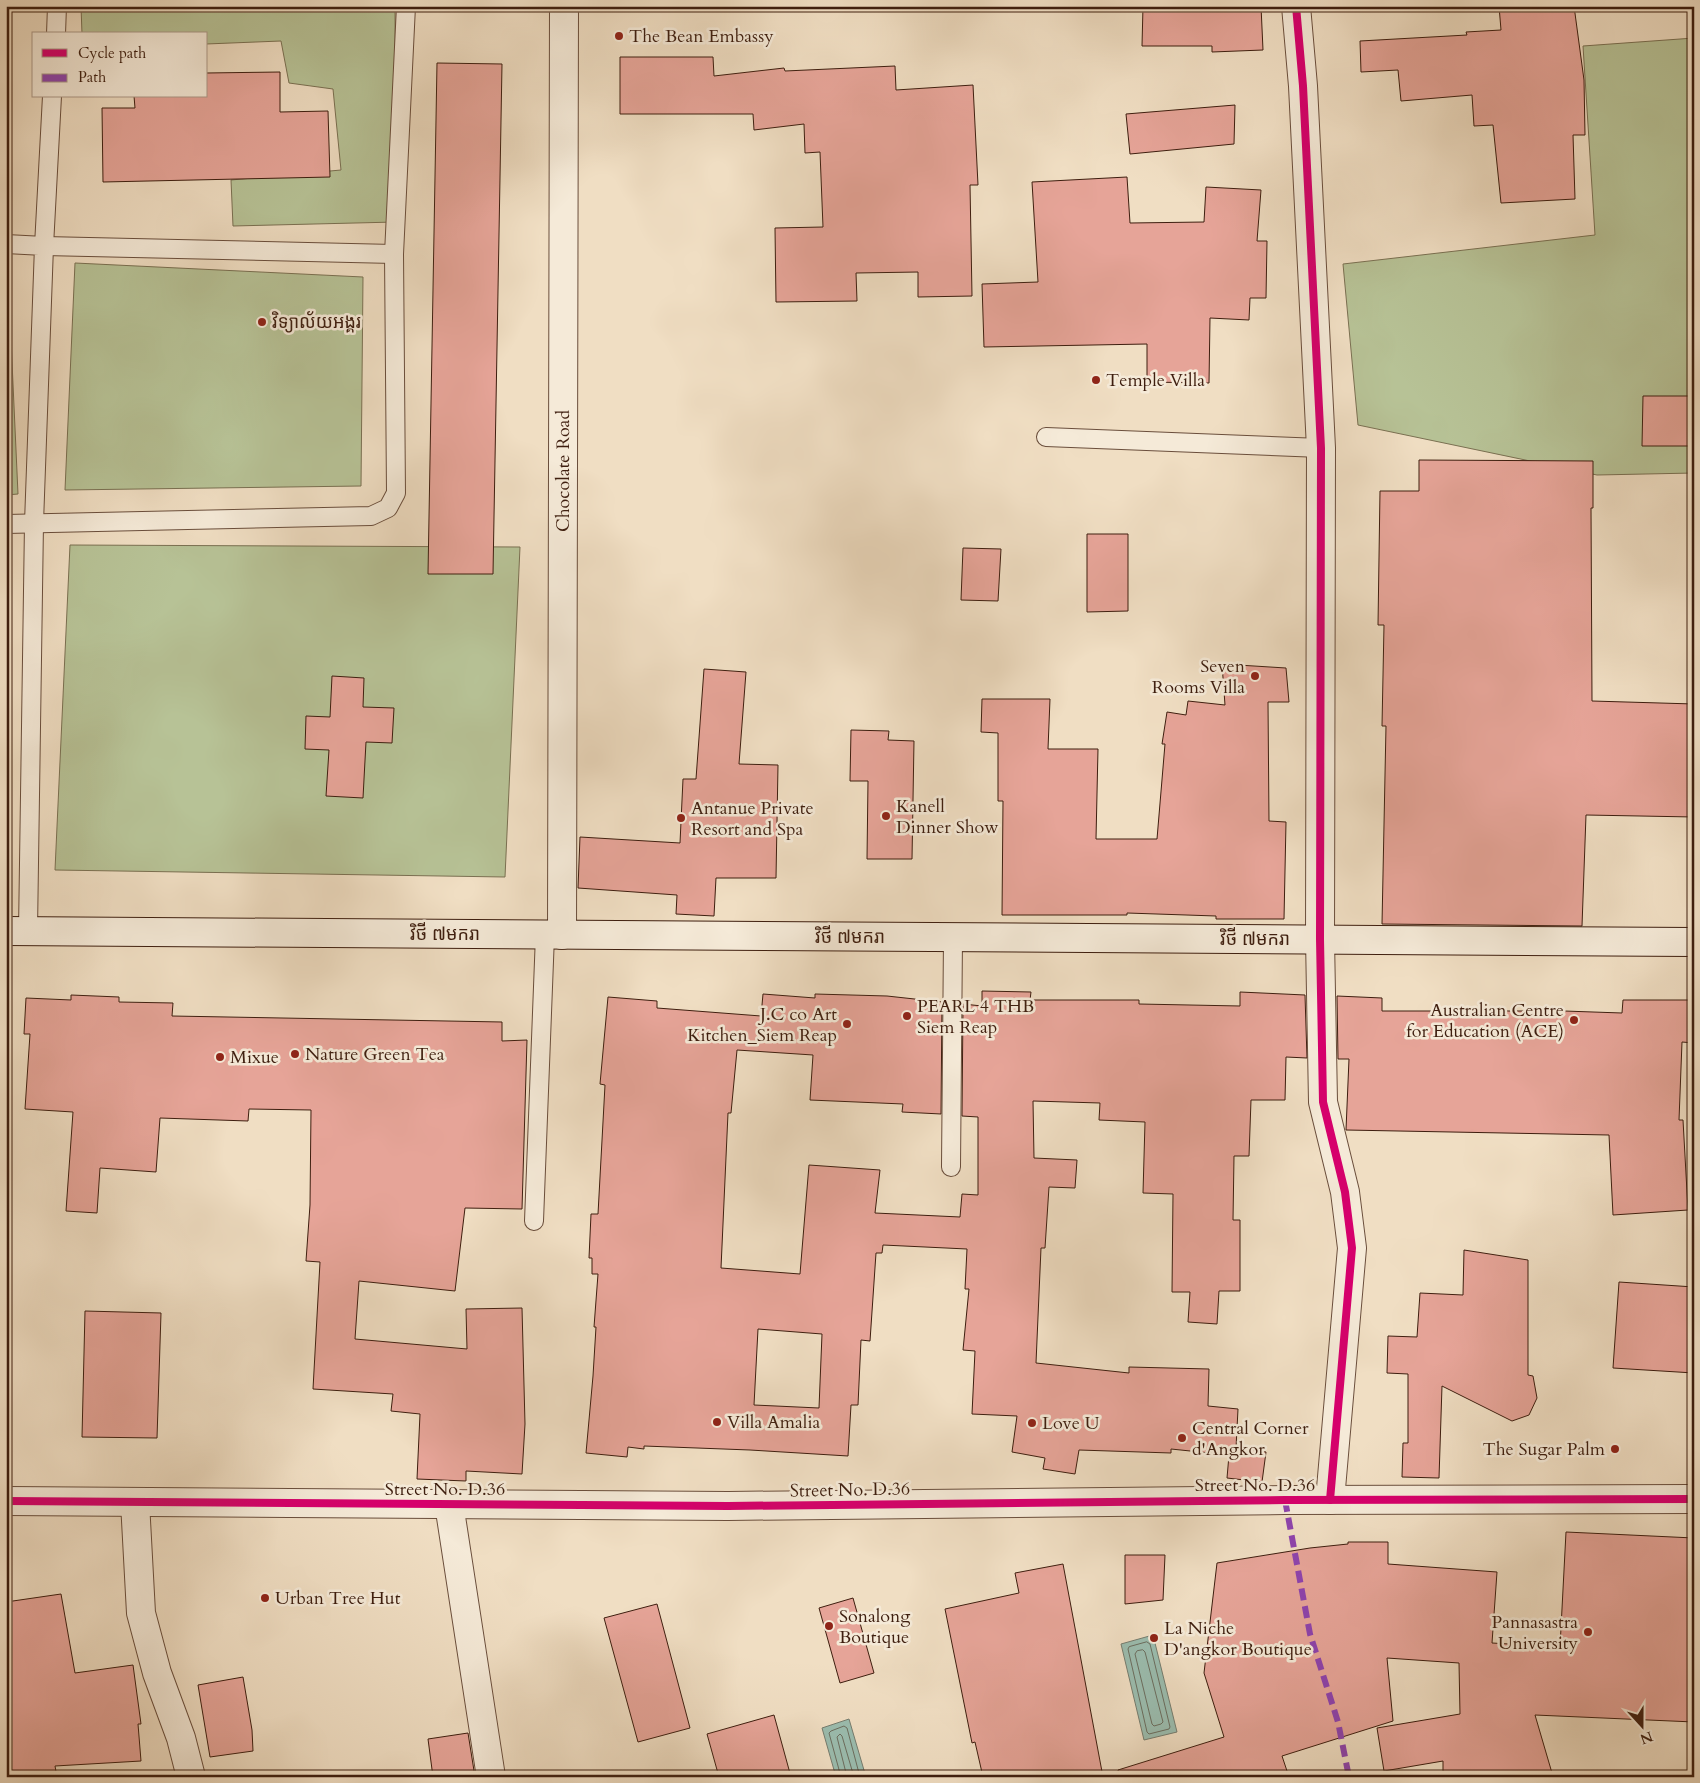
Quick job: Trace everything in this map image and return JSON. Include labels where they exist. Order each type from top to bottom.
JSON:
[{"type":"street","name":"Chocolate Road","points":[[553,935],[564,6]]},
{"type":"street","points":[[1296,6],[1303,86],[1321,448],[1320,939],[1323,1102],[1345,1192],[1352,1248],[1330,1500]]},
{"type":"street","name":"វិថី ៧មករា","points":[[17,931],[1694,942]]},
{"type":"street","name":"Street No. D.36","points":[[6,1501],[728,1506],[1330,1500],[1694,1499]]},
{"type":"street","points":[[135,1502],[141,1613],[157,1672],[181,1738],[191,1777]]},
{"type":"street","points":[[449,1504],[491,1777]]},
{"type":"lane","points":[[56,32],[57,6]]},
{"type":"lane","points":[[6,524],[370,516],[388,508],[396,492],[394,254],[406,6]]},
{"type":"lane","points":[[17,931],[44,246],[52,98]]},
{"type":"lane","points":[[6,244],[394,254]]},
{"type":"lane","points":[[1046,437],[1321,448]]},
{"type":"lane","points":[[534,1221],[553,935]]},
{"type":"lane","points":[[951,1167],[953,938]]},
{"type":"shaded area","points":[[81,6],[395,6],[396,222],[233,226],[231,180],[341,170],[333,89],[289,83],[281,41],[208,44],[208,32],[82,32]]},
{"type":"shaded area","points":[[1694,38],[1694,473],[1597,475],[1358,425],[1343,264],[1595,235],[1583,46]]},
{"type":"shaded area","points":[[75,263],[363,277],[361,486],[65,490]]},
{"type":"shaded area","points":[[6,274],[8,274],[18,494],[6,495]]},
{"type":"shaded area","points":[[70,545],[520,547],[505,877],[55,870]]},
{"type":"water","points":[[1153,1635],[1177,1732],[1144,1740],[1121,1644]]},
{"type":"water","points":[[849,1719],[866,1777],[836,1777],[822,1728]]},
{"type":"building","points":[[1143,6],[1261,6],[1263,50],[1212,52],[1212,46],[1142,46]]},
{"type":"building","points":[[1499,6],[1574,6],[1584,80],[1585,135],[1573,135],[1575,199],[1501,203],[1493,125],[1474,126],[1472,95],[1401,101],[1398,70],[1361,72],[1360,41],[1467,35],[1466,32],[1501,30]]},
{"type":"building","points":[[620,57],[713,57],[714,76],[784,68],[785,71],[895,66],[896,90],[973,85],[978,185],[970,185],[972,296],[918,297],[918,272],[856,273],[857,301],[776,302],[775,228],[823,227],[820,152],[805,153],[804,124],[754,130],[753,114],[620,114]]},
{"type":"building","points":[[437,63],[502,64],[493,574],[428,574]]},
{"type":"building","points":[[280,72],[280,112],[328,111],[330,177],[103,182],[102,108],[135,108],[134,98],[208,98],[208,73]]},
{"type":"building","points":[[1235,105],[1234,144],[1130,154],[1126,114]]},
{"type":"building","points":[[1127,177],[1130,223],[1204,222],[1206,187],[1261,190],[1257,241],[1267,241],[1266,298],[1250,298],[1249,320],[1210,318],[1209,383],[1147,382],[1147,344],[984,347],[982,284],[1038,282],[1032,182]]},
{"type":"building","points":[[1643,396],[1694,396],[1694,446],[1642,446]]},
{"type":"building","points":[[1419,460],[1593,461],[1593,508],[1591,508],[1592,701],[1694,704],[1694,817],[1586,815],[1582,926],[1382,924],[1386,726],[1382,726],[1384,625],[1378,625],[1380,491],[1419,491]]},
{"type":"building","points":[[1087,534],[1128,534],[1128,611],[1087,612]]},
{"type":"building","points":[[963,548],[1001,549],[998,601],[961,600]]},
{"type":"building","points":[[1222,664],[1286,668],[1289,702],[1268,702],[1269,821],[1286,822],[1284,919],[1216,919],[1216,916],[1127,913],[1127,915],[1002,915],[1003,801],[998,801],[998,733],[981,732],[982,699],[1050,699],[1048,749],[1098,749],[1096,839],[1157,839],[1165,744],[1162,744],[1167,712],[1186,715],[1188,701],[1225,705]]},
{"type":"building","points":[[704,669],[746,672],[739,764],[778,765],[776,878],[716,878],[714,916],[676,914],[677,895],[578,888],[580,837],[680,843],[683,779],[696,779]]},
{"type":"building","points":[[332,676],[364,678],[363,707],[394,708],[392,743],[366,742],[363,798],[326,796],[329,750],[305,749],[306,716],[330,717]]},
{"type":"building","points":[[851,730],[889,731],[888,740],[914,741],[912,859],[867,859],[868,781],[850,781]]},
{"type":"building","points":[[982,991],[1031,992],[1030,1000],[1139,1000],[1139,1004],[1240,1006],[1240,992],[1305,995],[1307,1058],[1286,1057],[1285,1100],[1251,1100],[1249,1156],[1234,1156],[1233,1220],[1240,1220],[1240,1291],[1219,1291],[1217,1324],[1188,1322],[1190,1292],[1172,1292],[1173,1194],[1143,1193],[1145,1122],[1099,1120],[1100,1103],[1033,1101],[1034,1158],[1077,1160],[1075,1188],[1049,1187],[1045,1248],[1041,1248],[1036,1363],[1129,1373],[1129,1367],[1209,1369],[1208,1406],[1238,1409],[1236,1448],[1266,1452],[1262,1482],[1227,1478],[1229,1455],[1171,1449],[1171,1453],[1079,1450],[1075,1474],[1043,1469],[1045,1458],[1012,1452],[1017,1416],[972,1414],[975,1351],[963,1350],[969,1289],[965,1289],[967,1249],[883,1245],[882,1253],[876,1253],[870,1341],[861,1340],[858,1405],[851,1405],[848,1456],[644,1446],[644,1449],[628,1447],[627,1457],[586,1453],[593,1376],[598,1274],[592,1274],[592,1258],[589,1258],[591,1214],[598,1214],[605,1085],[600,1084],[608,997],[657,1001],[657,1008],[761,1016],[763,994],[815,998],[815,994],[887,996],[942,1002],[941,1114],[902,1112],[903,1104],[810,1100],[813,1055],[737,1050],[731,1113],[728,1113],[721,1268],[800,1274],[809,1165],[880,1170],[875,1213],[960,1217],[962,1194],[978,1195],[978,1117],[962,1116],[963,1004],[982,1006]],"holes":[[[758,1329],[822,1334],[819,1408],[754,1405]]]},
{"type":"building","points":[[71,995],[119,997],[119,1002],[173,1003],[172,1016],[502,1022],[502,1041],[527,1040],[522,1209],[465,1208],[455,1291],[359,1281],[355,1339],[467,1349],[466,1309],[522,1308],[525,1424],[522,1474],[466,1471],[466,1481],[417,1479],[420,1414],[391,1411],[393,1394],[313,1389],[320,1262],[306,1261],[310,1205],[311,1110],[249,1109],[248,1121],[160,1118],[156,1172],[100,1168],[97,1213],[66,1211],[73,1112],[25,1109],[30,1034],[24,1034],[26,998],[71,1000]]},
{"type":"building","points":[[1337,996],[1382,998],[1382,1011],[1564,1011],[1622,1013],[1623,1000],[1694,1000],[1694,1043],[1682,1042],[1679,1120],[1683,1120],[1688,1210],[1613,1215],[1609,1135],[1346,1130],[1349,1059],[1338,1059]]},
{"type":"building","points":[[1464,1250],[1528,1260],[1528,1375],[1533,1376],[1537,1398],[1529,1415],[1512,1421],[1442,1386],[1439,1478],[1402,1477],[1403,1443],[1408,1443],[1408,1374],[1387,1373],[1388,1336],[1417,1337],[1420,1293],[1463,1295]]},
{"type":"building","points":[[1619,1282],[1694,1287],[1694,1373],[1613,1368]]},
{"type":"building","points":[[85,1311],[161,1313],[157,1438],[82,1437]]},
{"type":"building","points":[[1566,1532],[1694,1538],[1694,1722],[1535,1715],[1552,1773],[1443,1777],[1443,1761],[1384,1771],[1377,1728],[1460,1714],[1459,1663],[1387,1658],[1393,1721],[1282,1756],[1289,1777],[1119,1777],[1118,1770],[1224,1737],[1204,1673],[1217,1563],[1348,1544],[1348,1542],[1388,1542],[1388,1564],[1497,1572],[1492,1643],[1560,1647]]},
{"type":"building","points":[[1125,1555],[1165,1555],[1163,1600],[1125,1604]]},
{"type":"building","points":[[1063,1564],[1103,1777],[983,1777],[975,1742],[972,1743],[945,1609],[1019,1593],[1015,1573]]},
{"type":"building","points":[[61,1594],[75,1673],[133,1665],[141,1724],[138,1724],[141,1761],[55,1766],[57,1777],[6,1777],[6,1602]]},
{"type":"building","points":[[853,1598],[874,1673],[840,1683],[819,1608]]},
{"type":"building","points":[[657,1604],[690,1728],[638,1742],[604,1618]]},
{"type":"building","points":[[243,1677],[252,1730],[253,1751],[210,1757],[198,1685]]},
{"type":"building","points":[[774,1715],[791,1777],[719,1777],[707,1734]]},
{"type":"building","points":[[468,1733],[475,1777],[433,1777],[428,1739]]},
{"type":"marked path","points":[[1285,1500],[1310,1634],[1338,1722],[1349,1777]]},
{"type":"cycle path","points":[[1296,6],[1303,86],[1321,448],[1320,939],[1323,1102],[1345,1192],[1352,1248],[1330,1500]]},
{"type":"cycle path","points":[[6,1501],[728,1506],[1285,1500],[1694,1499]]},
{"type":"place","name":"The Bean Embassy","points":[[619,36]]},
{"type":"place","name":"វិទ្យាល័យអង្គរ","points":[[262,322]]},
{"type":"place","name":"Temple Villa","points":[[1096,380]]},
{"type":"place","name":"Seven Rooms Villa","points":[[1255,676]]},
{"type":"place","name":"Kanell Dinner Show","points":[[886,816]]},
{"type":"place","name":"Antanue Private Resort and Spa","points":[[681,818]]},
{"type":"place","name":"PEARL 4 THB Siem Reap","points":[[907,1016]]},
{"type":"place","name":"Australian Centre for Education (ACE)","points":[[1574,1020]]},
{"type":"place","name":"J.C co Art Kitchen_Siem Reap","points":[[847,1024]]},
{"type":"place","name":"Nature Green Tea","points":[[295,1054]]},
{"type":"place","name":"Mixue","points":[[220,1057]]},
{"type":"place","name":"Villa Amalia","points":[[717,1422]]},
{"type":"place","name":"Love U","points":[[1032,1423]]},
{"type":"place","name":"Central Corner d'Angkor","points":[[1182,1438]]},
{"type":"place","name":"The Sugar Palm","points":[[1615,1449]]},
{"type":"place","name":"Urban Tree Hut","points":[[265,1598]]},
{"type":"place","name":"Sonalong Boutique","points":[[829,1626]]},
{"type":"place","name":"Pannasastra University","points":[[1588,1632]]},
{"type":"place","name":"La Niche D'angkor Boutique","points":[[1154,1638]]}]
